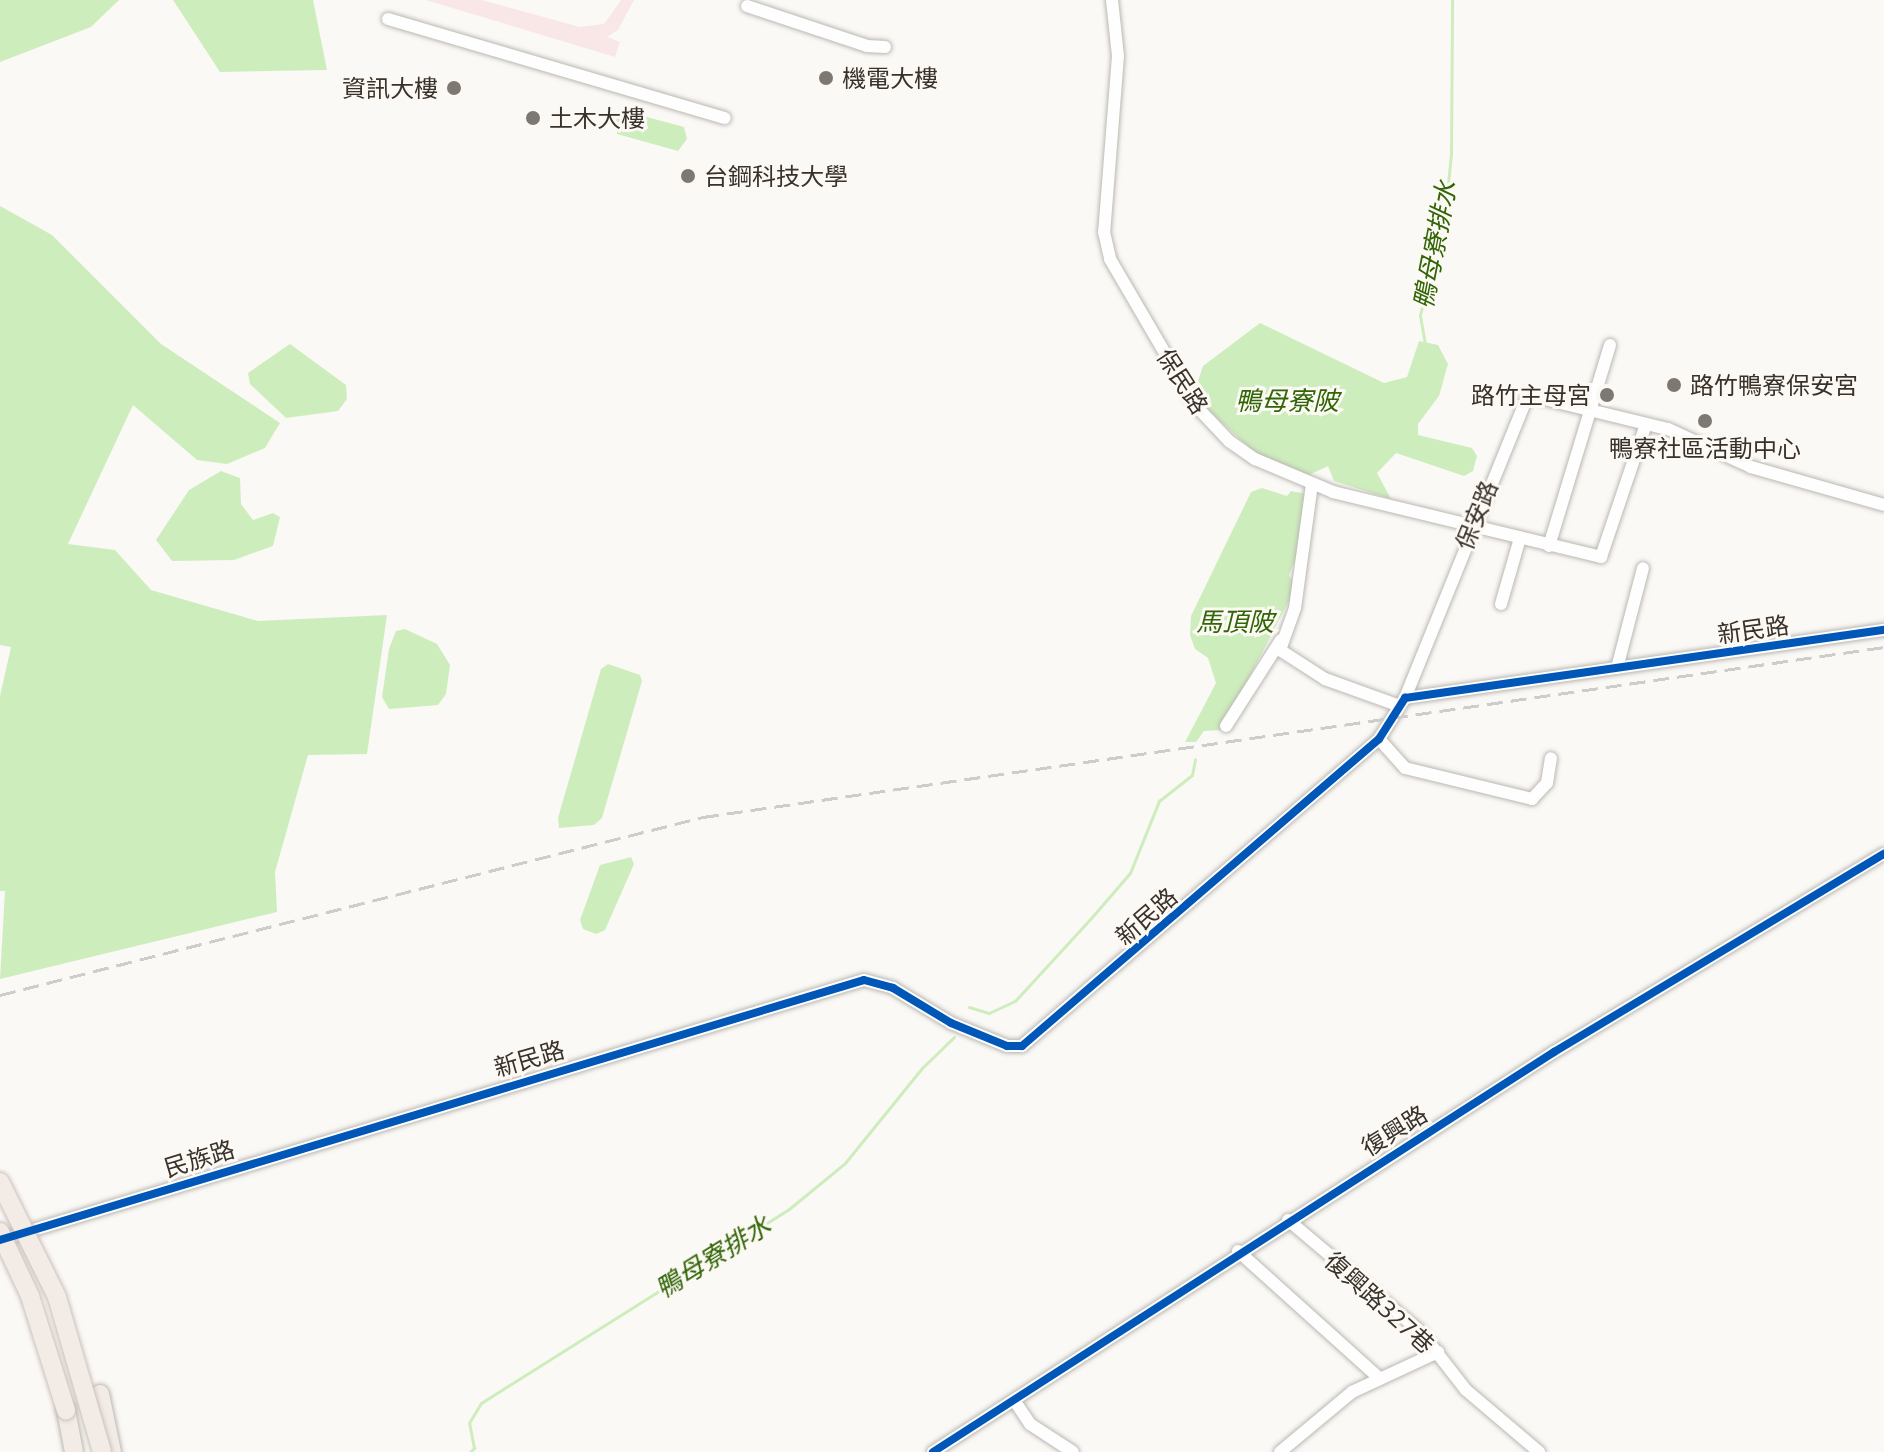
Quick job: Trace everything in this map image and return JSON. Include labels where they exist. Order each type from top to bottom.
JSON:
[{"type":"highway","points":[[0,1170],[24,1204],[66,1290],[100,1394],[112,1452]]},
{"type":"highway","points":[[0,1182],[57,1297],[102,1452]]},
{"type":"highway","points":[[0,1207],[45,1300],[90,1452]]},
{"type":"highway","points":[[0,1232],[30,1296],[66,1410],[74,1452]]},
{"type":"street","name":"保民路","points":[[1112,0],[1118,56],[1104,232],[1110,259],[1196,406],[1255,459],[1312,484],[1601,557],[1646,424]]},
{"type":"street","points":[[747,6],[867,46],[885,47]]},
{"type":"street","points":[[388,19],[725,118]]},
{"type":"street","points":[[1549,546],[1610,345]]},
{"type":"street","name":"保安路","points":[[1401,702],[1524,399],[1533,394],[1646,424],[1751,467],[1884,505]]},
{"type":"street","points":[[1226,726],[1281,640],[1295,608],[1312,484]]},
{"type":"street","points":[[1501,604],[1520,538]]},
{"type":"street","points":[[1617,668],[1643,568]]},
{"type":"street","name":"新民路","points":[[411,1115],[864,980],[893,988],[993,1040],[1022,1046],[1379,739],[1401,702],[1884,630]]},
{"type":"street","points":[[1281,640],[1285,657],[1325,679],[1401,702]]},
{"type":"street","points":[[1379,739],[1405,768],[1532,799],[1547,783],[1551,758]]},
{"type":"street","name":"復興路","points":[[933,1452],[1238,1251],[1884,854]]},
{"type":"street","name":"民族路","points":[[0,1240],[411,1115]]},
{"type":"street","name":"復興路327巷","points":[[1288,1220],[1438,1352],[1466,1390],[1536,1451]]},
{"type":"street","points":[[1238,1251],[1380,1379]]},
{"type":"street","points":[[1280,1452],[1352,1392],[1438,1352]]},
{"type":"street","points":[[1014,1400],[1030,1424],[1073,1452]]},
{"type":"shaded area","points":[[426,0],[482,0],[580,27],[604,24],[621,0],[634,0],[618,30],[607,37],[620,42],[615,57]]},
{"type":"water","points":[[0,0],[119,0],[91,27],[0,62]]},
{"type":"water","points":[[173,0],[313,0],[327,70],[220,72]]},
{"type":"water","points":[[624,111],[684,127],[687,139],[678,151],[617,134],[616,120]]},
{"type":"water","points":[[0,206],[52,235],[161,344],[280,423],[265,448],[227,464],[197,460],[133,405],[68,544],[115,550],[151,590],[258,621],[387,615],[367,754],[308,755],[275,872],[277,912],[0,979],[5,891],[0,891],[0,696],[11,647],[0,645]]},
{"type":"water","name":"鴨母寮陂","points":[[1260,323],[1384,383],[1407,377],[1419,341],[1438,345],[1448,364],[1439,396],[1418,424],[1418,435],[1472,448],[1477,456],[1473,471],[1464,476],[1396,453],[1377,473],[1391,499],[1334,481],[1328,466],[1307,476],[1254,452],[1206,408],[1196,387],[1203,366]]},
{"type":"water","points":[[290,344],[346,385],[347,399],[338,411],[286,418],[250,384],[248,373]]},
{"type":"water","points":[[221,471],[240,478],[241,504],[253,520],[273,513],[280,517],[273,546],[234,560],[172,561],[156,540],[189,490]]},
{"type":"water","name":"馬頂陂","points":[[1262,488],[1287,496],[1291,491],[1307,494],[1299,550],[1289,575],[1296,587],[1222,730],[1204,731],[1196,742],[1185,742],[1216,683],[1208,658],[1195,649],[1190,635],[1191,616],[1251,492]]},
{"type":"water","points":[[405,629],[437,644],[450,665],[446,694],[438,705],[389,709],[382,697],[389,649],[396,631]]},
{"type":"water","points":[[608,664],[640,675],[642,681],[602,818],[594,825],[559,828],[558,818],[601,669]]},
{"type":"water","points":[[631,857],[634,864],[605,930],[596,934],[583,929],[580,920],[600,865]]},
{"type":"waterway","name":"鴨母寮排水","points":[[1425,344],[1420,315],[1445,213],[1451,154],[1452,0]]},
{"type":"waterway","name":"鴨母寮排水","points":[[969,1007],[989,1013],[1015,1001],[1092,917],[1130,873],[1159,801],[1192,775],[1195,759]]},
{"type":"waterway","name":"鴨母寮排水","points":[[470,1452],[474,1448],[469,1423],[481,1403],[789,1209],[845,1163],[921,1069],[954,1037]]},
{"type":"railway","points":[[0,995],[703,817],[1884,647]]},
{"type":"cycle path","points":[[0,1240],[864,980],[893,988],[951,1023],[1007,1046],[1022,1046],[1379,739],[1405,698],[1884,630]]},
{"type":"cycle path","points":[[933,1452],[1554,1052],[1884,854]]},
{"type":"place","name":"機電大樓","points":[[826,78]]},
{"type":"place","name":"資訊大樓","points":[[454,88]]},
{"type":"place","name":"土木大樓","points":[[533,118]]},
{"type":"place","name":"台鋼科技大學","points":[[688,176]]},
{"type":"place","name":"路竹鴨寮保安宮","points":[[1674,385]]},
{"type":"place","name":"路竹主母宮","points":[[1607,395]]},
{"type":"place","name":"鴨寮社區活動中心","points":[[1705,421]]}]
